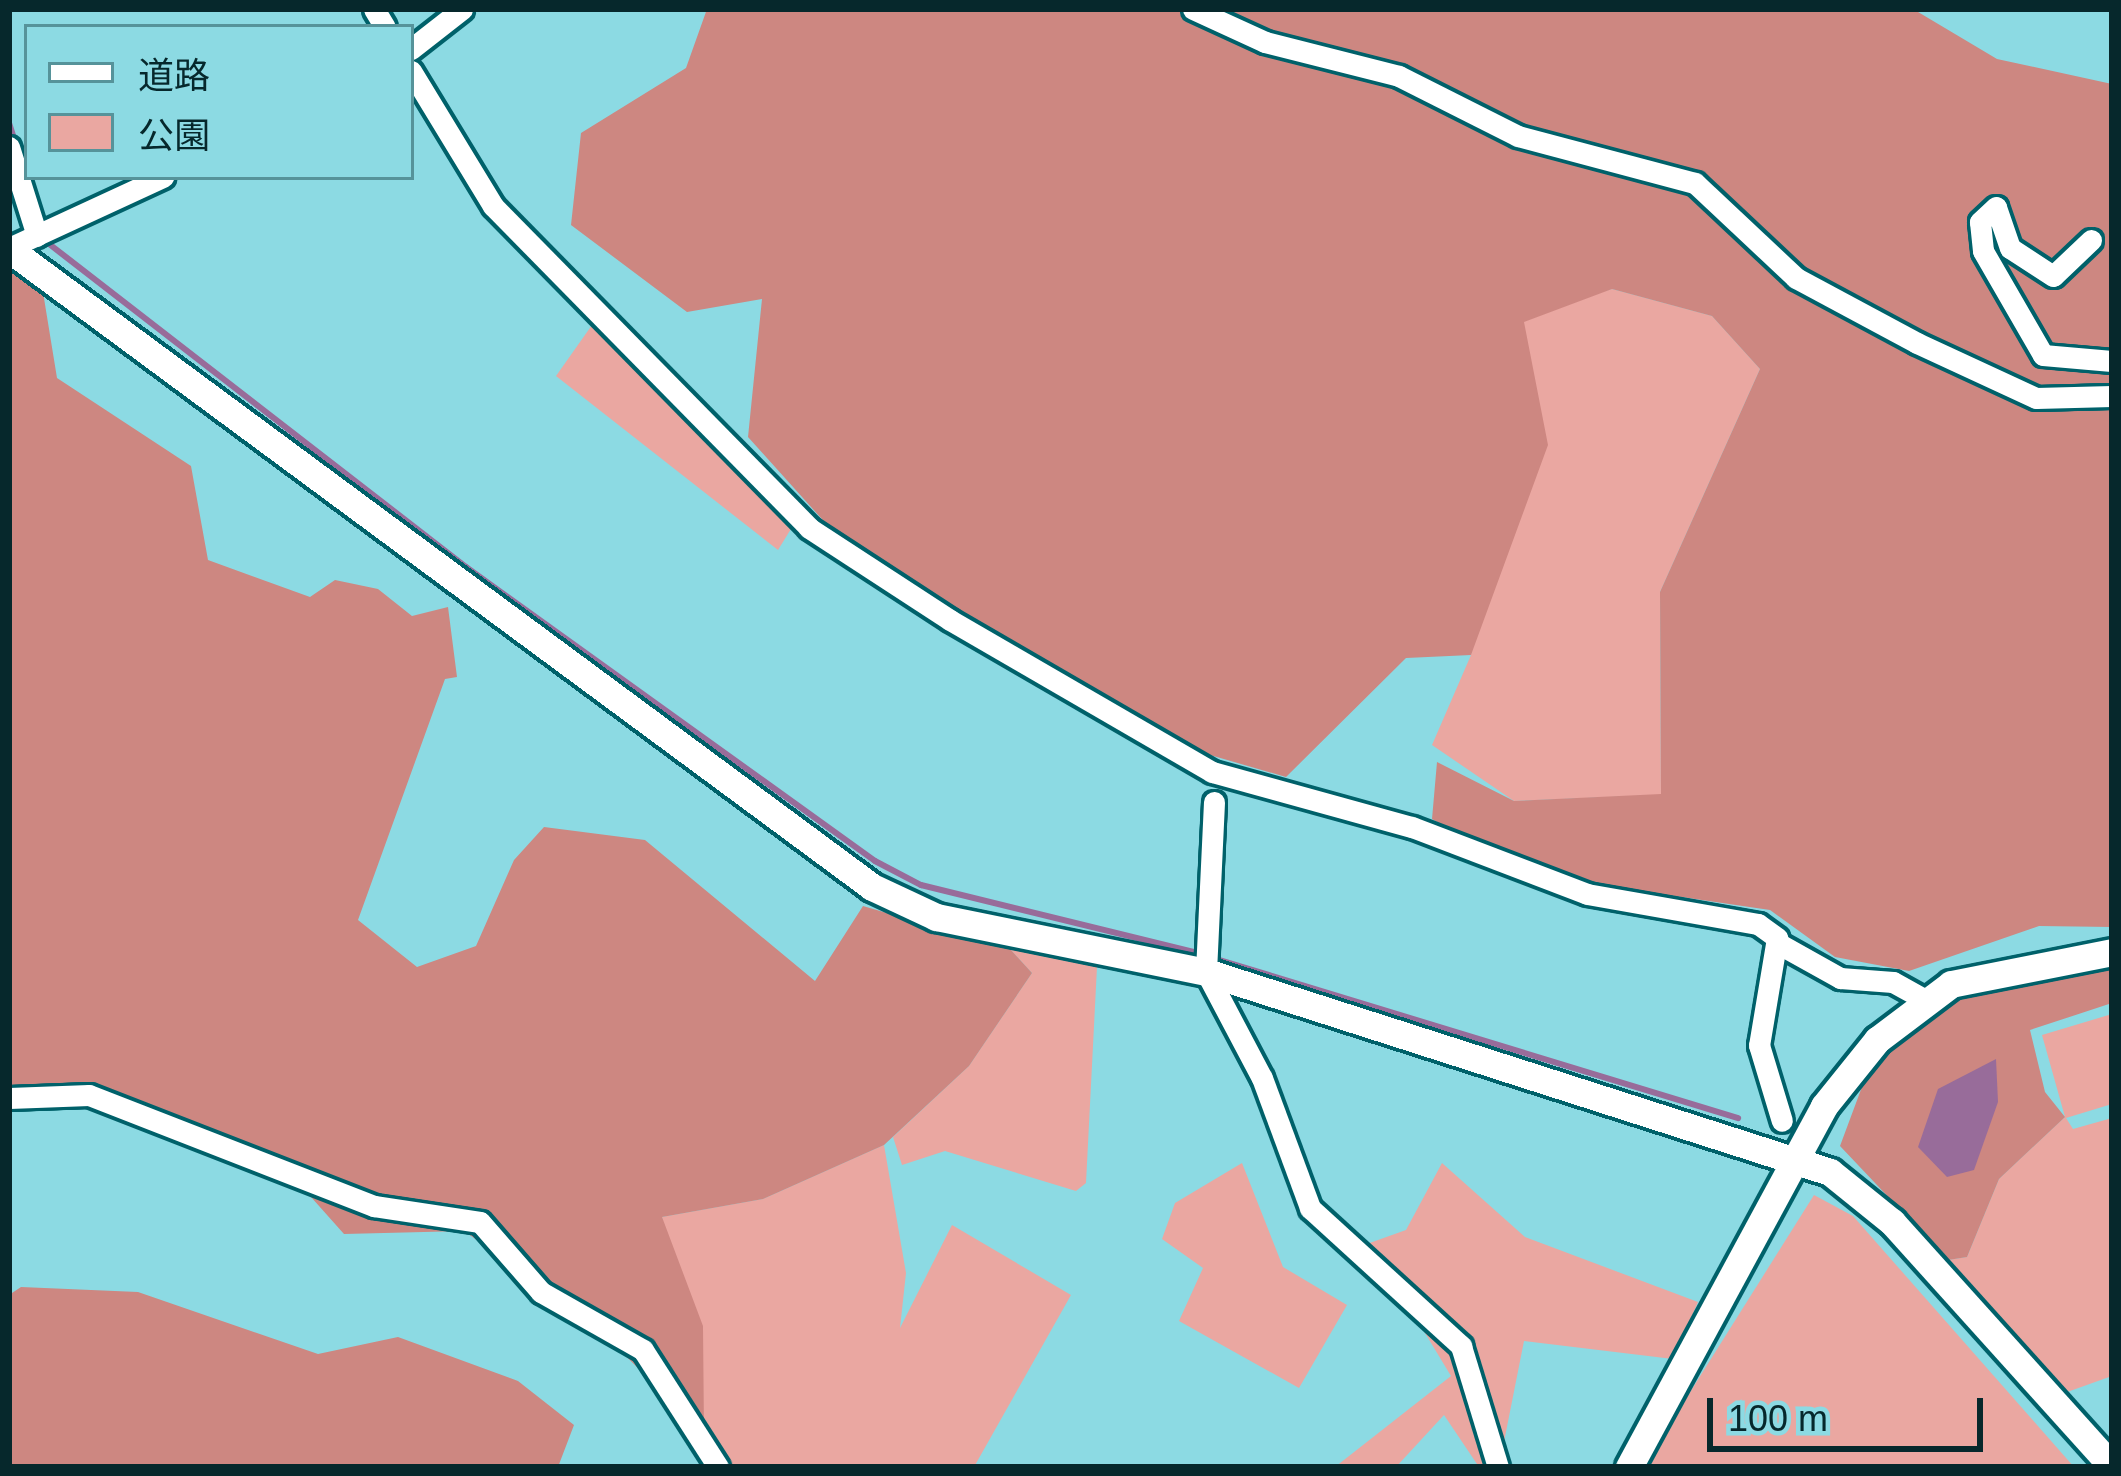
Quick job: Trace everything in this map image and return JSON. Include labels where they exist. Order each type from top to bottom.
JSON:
[{"type":"street","points":[[414,47],[462,9]]},
{"type":"street","points":[[1193,9],[1265,42],[1399,76],[1518,136],[1674,174],[1717,199],[1796,278],[1917,343],[2036,398],[2112,396]]},
{"type":"street","points":[[414,76],[493,206],[809,528],[950,620],[1212,772],[1412,827],[1587,894],[1758,924],[1781,945],[1840,978],[1893,982],[1924,1000]]},
{"type":"street","points":[[9,147],[37,236]]},
{"type":"street","points":[[158,180],[9,249],[872,887],[936,917],[1205,972],[1797,1158],[1892,1222],[2112,1466]]},
{"type":"street","points":[[2091,240],[2054,276],[2010,248],[1996,208],[1982,210],[1983,251],[2026,337],[2043,355],[2112,361]]},
{"type":"street","points":[[1214,802],[1205,972],[1262,1078],[1310,1208],[1461,1346],[1498,1467]]},
{"type":"street","points":[[1781,945],[1759,1045],[1782,1121]]},
{"type":"street","points":[[1629,1467],[1797,1158],[1852,1068],[1924,1000],[1994,969],[2112,952]]},
{"type":"street","points":[[9,1098],[89,1094],[374,1206],[480,1222],[541,1292],[643,1349],[718,1467]]},
{"type":"green space","points":[[1612,289],[1712,316],[1760,369],[1660,592],[1661,795],[1514,801],[1432,745],[1471,655],[1512,315]]},
{"type":"green space","points":[[592,325],[794,524],[778,550],[556,376]]},
{"type":"green space","points":[[1010,949],[1097,967],[1086,1183],[1076,1191],[945,1151],[902,1165],[893,1137],[969,1066],[1032,973]]},
{"type":"green space","points":[[2112,1014],[2112,1104],[2066,1118],[2073,1129],[2112,1118],[2112,1376],[2056,1396],[1948,1260],[1967,1257],[1999,1179],[2065,1117],[2042,1035]]},
{"type":"green space","points":[[884,1145],[906,1273],[900,1328],[952,1225],[1071,1295],[974,1467],[731,1467],[704,1433],[662,1217],[763,1199]]},
{"type":"green space","points":[[1242,1163],[1283,1267],[1347,1305],[1299,1388],[1179,1321],[1203,1268],[1162,1239],[1175,1203]]},
{"type":"green space","points":[[1442,1163],[1525,1237],[1698,1302],[1673,1359],[1524,1341],[1499,1467],[1479,1467],[1444,1415],[1396,1467],[1335,1467],[1451,1376],[1402,1295],[1350,1250],[1406,1230]]},
{"type":"green space","points":[[1814,1195],[1853,1216],[2074,1467],[1643,1467]]},
{"type":"shaded area","points":[[707,9],[1913,9],[1997,59],[2112,84],[2112,927],[2039,926],[1909,971],[1835,957],[1770,910],[1525,874],[1432,819],[1437,762],[1514,801],[1661,794],[1660,592],[1760,369],[1712,316],[1612,289],[1524,322],[1548,445],[1471,655],[1406,658],[1286,777],[1210,755],[1063,676],[830,528],[748,437],[762,299],[687,312],[571,225],[581,133],[686,68]]},
{"type":"shaded area","points":[[9,271],[42,286],[57,378],[191,466],[208,560],[310,597],[335,580],[378,589],[412,616],[448,607],[457,677],[445,679],[358,920],[417,967],[476,946],[514,860],[544,827],[645,840],[815,981],[863,906],[1010,949],[1032,973],[969,1066],[884,1145],[763,1199],[662,1217],[703,1326],[704,1433],[585,1316],[464,1231],[344,1234],[311,1197],[116,1096],[9,1105]]},
{"type":"shaded area","points":[[2112,967],[2112,1003],[2030,1030],[2045,1092],[2065,1117],[1999,1179],[1967,1257],[1948,1260],[1840,1146],[1869,1068],[1956,999]]},
{"type":"shaded area","points":[[1996,1059],[1998,1102],[1974,1170],[1947,1177],[1918,1147],[1938,1089]]},
{"type":"shaded area","points":[[21,1287],[138,1292],[318,1354],[398,1337],[518,1381],[574,1425],[558,1467],[9,1467],[9,1295]]},
{"type":"waterway","points":[[9,123],[15,141]]},
{"type":"waterway","points":[[44,240],[466,567],[875,861],[921,885],[1201,954]]},
{"type":"waterway","points":[[1213,958],[1738,1118]]}]
